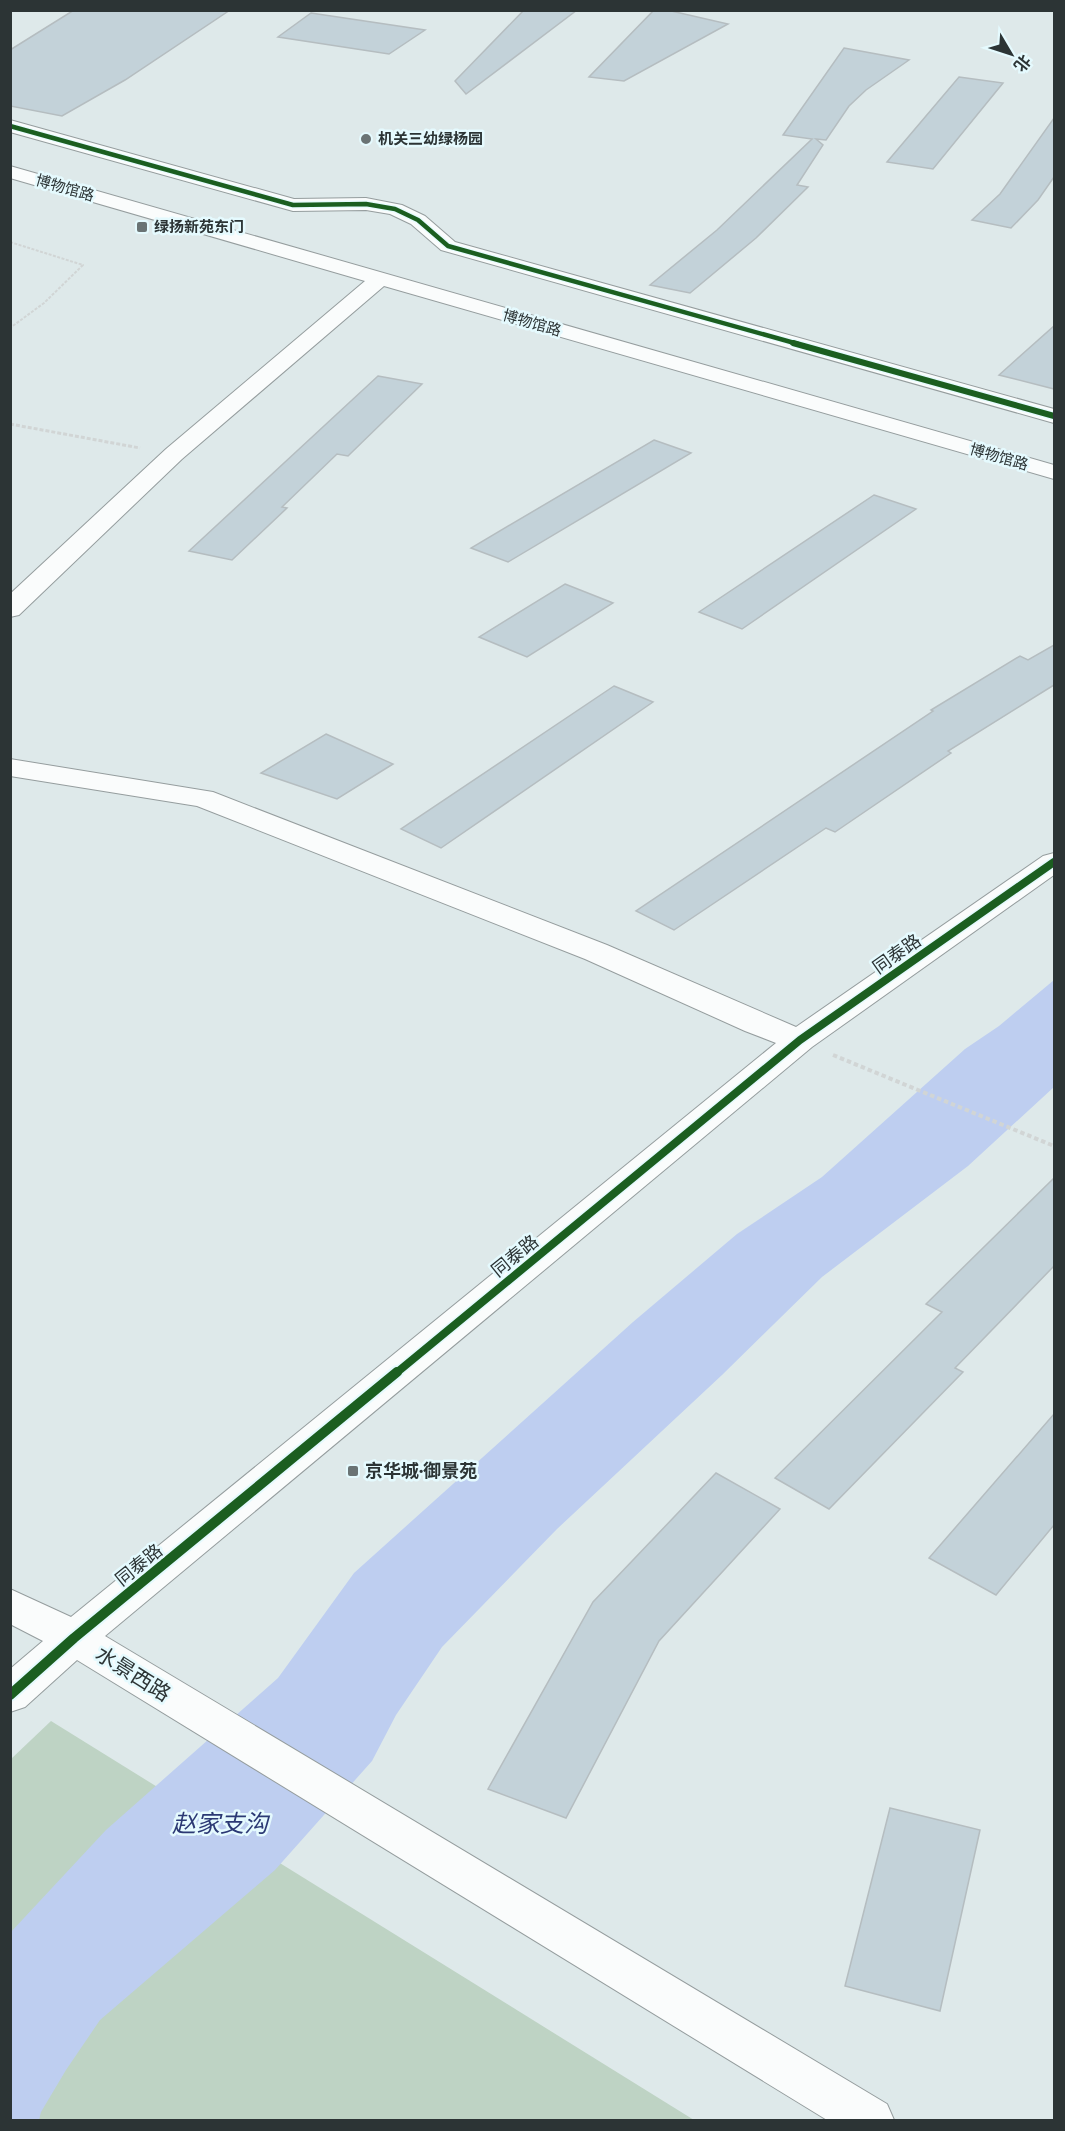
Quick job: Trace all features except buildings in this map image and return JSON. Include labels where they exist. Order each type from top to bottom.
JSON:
[{"type":"street","points":[[10,126],[293,205],[354,203],[395,209],[418,220],[448,246],[1054,416]]},
{"type":"street","name":"博物馆路","points":[[10,172],[379,280],[1054,472]]},
{"type":"street","points":[[10,609],[174,454],[379,280]]},
{"type":"street","points":[[10,767],[203,798],[596,952],[756,1024],[800,1040]]},
{"type":"street","name":"同泰路","points":[[10,1695],[74,1638],[800,1040],[1054,862]]},
{"type":"street","name":"水景西路","points":[[10,1605],[74,1638],[870,2121]]},
{"type":"path","points":[[10,242],[83,265],[44,303],[10,328]]},
{"type":"path","points":[[10,424],[174,454]]},
{"type":"path","points":[[800,1040],[904,1086],[1054,1146]]},
{"type":"green space","points":[[51,1721],[694,2120],[11,2120],[11,1759]]},
{"type":"water","name":"赵家支沟","points":[[1054,980],[1054,1087],[968,1166],[822,1277],[722,1375],[557,1529],[442,1647],[396,1715],[372,1761],[275,1870],[100,2020],[66,2070],[41,2112],[39,2120],[11,2120],[10,1933],[106,1830],[278,1678],[354,1573],[633,1322],[737,1234],[822,1177],[965,1049],[999,1026]]},
{"type":"cycle path","points":[[10,126],[293,205],[366,204],[395,209],[418,220],[448,246],[1054,416]]},
{"type":"cycle path","points":[[10,1695],[74,1638],[800,1040],[1054,862]]},
{"type":"place","name":"机关三幼绿杨园","points":[[366,139]]},
{"type":"place","name":"绿扬新苑东门","points":[[142,227]]},
{"type":"place","name":"京华城·御景苑","points":[[353,1471]]}]
